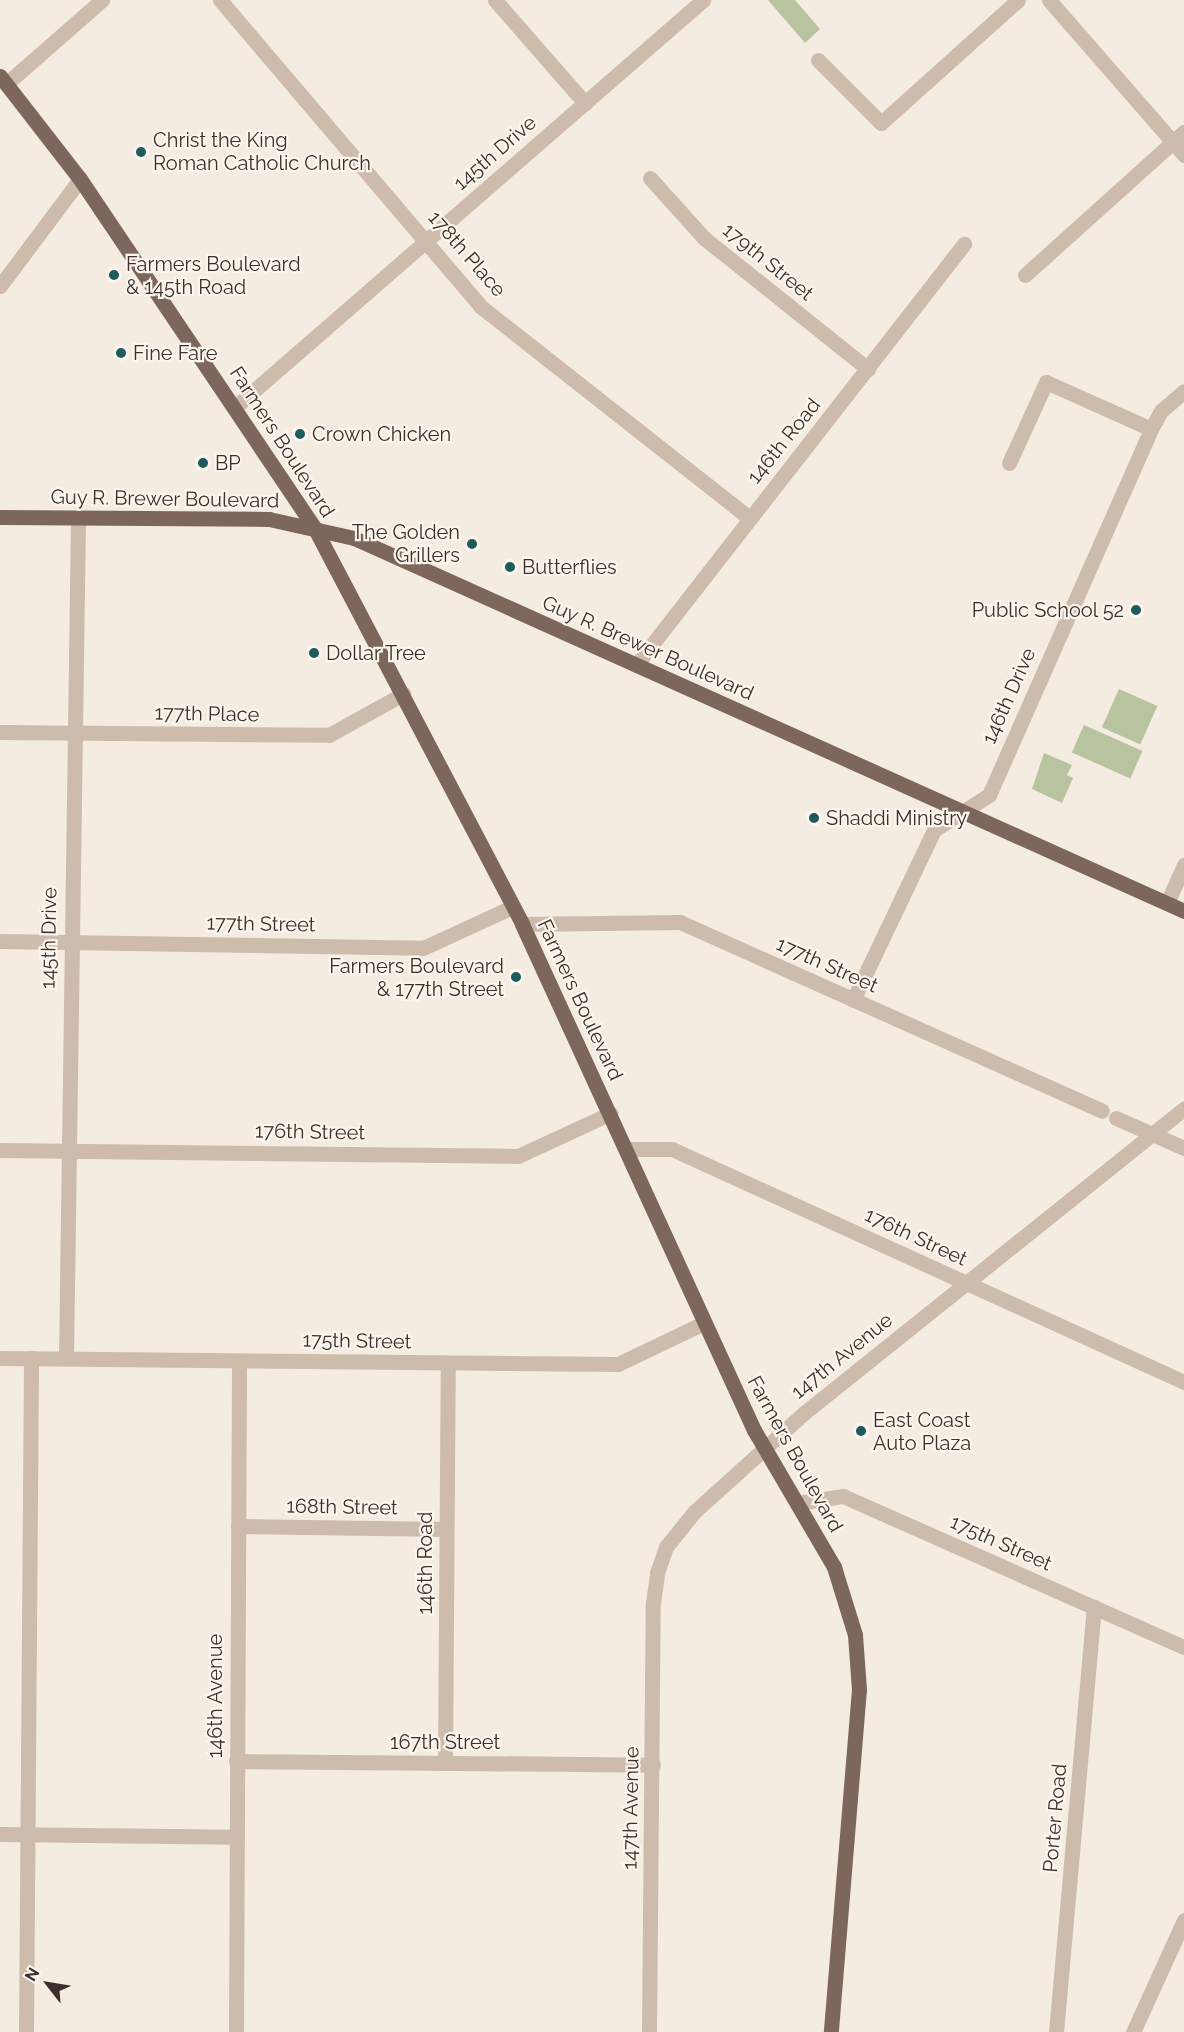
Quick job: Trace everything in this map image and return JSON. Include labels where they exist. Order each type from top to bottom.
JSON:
[{"type":"main road","name":"Farmers Boulevard","points":[[3,80],[80,178],[314,527],[522,924],[704,1323],[765,1449],[834,1567],[855,1635],[858,1661],[831,2032]]},
{"type":"main road","name":"Guy R. Brewer Boulevard","points":[[0,517],[254,519],[314,527],[354,538],[1184,911]]},
{"type":"street","points":[[3,80],[102,0]]},
{"type":"street","name":"178th Place","points":[[220,0],[480,306],[749,518]]},
{"type":"street","points":[[495,0],[585,103]]},
{"type":"street","name":"145th Drive","points":[[234,408],[703,0]]},
{"type":"street","points":[[818,60],[881,123],[1018,0]]},
{"type":"street","points":[[1049,0],[1178,137],[1184,155]]},
{"type":"street","points":[[1025,275],[1178,137]]},
{"type":"street","points":[[0,286],[80,178]]},
{"type":"street","name":"179th Street","points":[[650,178],[704,238],[868,369]]},
{"type":"street","name":"146th Road","points":[[636,665],[964,244]]},
{"type":"street","points":[[1009,463],[1046,382],[1151,429]]},
{"type":"street","name":"146th Drive","points":[[853,1000],[934,830],[988,795],[1151,429],[1161,411],[1184,391]]},
{"type":"street","name":"145th Drive","points":[[66,1358],[70,942],[78,518]]},
{"type":"street","name":"177th Place","points":[[0,732],[329,735],[402,694]]},
{"type":"street","points":[[1167,903],[1184,865]]},
{"type":"street","name":"177th Street","points":[[0,941],[423,948],[512,907]]},
{"type":"street","name":"177th Street","points":[[522,924],[680,922],[1184,1148]]},
{"type":"street","name":"147th Avenue","points":[[649,2032],[653,1765],[652,1603],[660,1560],[683,1524],[765,1449],[966,1283],[1184,1109]]},
{"type":"street","name":"176th Street","points":[[0,1150],[518,1156],[610,1113]]},
{"type":"street","name":"176th Street","points":[[626,1149],[672,1149],[1184,1382]]},
{"type":"street","name":"175th Street","points":[[0,1358],[618,1364],[704,1323]]},
{"type":"street","points":[[26,2032],[31,1358]]},
{"type":"street","name":"146th Avenue","points":[[236,2032],[235,1837],[239,1361]]},
{"type":"street","name":"146th Road","points":[[445,1763],[448,1364]]},
{"type":"street","name":"175th Street","points":[[797,1503],[843,1496],[1184,1647]]},
{"type":"street","name":"168th Street","points":[[238,1526],[446,1529]]},
{"type":"street","name":"Porter Road","points":[[1056,2032],[1094,1607]]},
{"type":"street","name":"167th Street","points":[[236,1761],[653,1765]]},
{"type":"street","points":[[0,1834],[235,1837]]},
{"type":"street","points":[[1133,2032],[1184,1920]]},
{"type":"green space","points":[[768,0],[795,0],[820,29],[805,43]]},
{"type":"green space","points":[[1119,689],[1157,706],[1140,744],[1102,727]]},
{"type":"green space","points":[[1084,725],[1142,751],[1130,778],[1072,752]]},
{"type":"green space","points":[[1044,753],[1072,765],[1067,775],[1073,778],[1062,803],[1032,789]]},
{"type":"place","name":"Christ the King Roman Catholic Church","points":[[141,152]]},
{"type":"place","name":"Farmers Boulevard & 145th Road","points":[[114,275]]},
{"type":"place","name":"Fine Fare","points":[[121,353]]},
{"type":"place","name":"Crown Chicken","points":[[300,434]]},
{"type":"place","name":"BP","points":[[203,463]]},
{"type":"place","name":"The Golden Grillers","points":[[472,544]]},
{"type":"place","name":"Butterflies","points":[[510,567]]},
{"type":"place","name":"Public School 52","points":[[1136,610]]},
{"type":"place","name":"Dollar Tree","points":[[314,653]]},
{"type":"place","name":"Shaddi Ministry","points":[[814,818]]},
{"type":"place","name":"Farmers Boulevard & 177th Street","points":[[516,977]]},
{"type":"place","name":"East Coast Auto Plaza","points":[[861,1431]]}]
